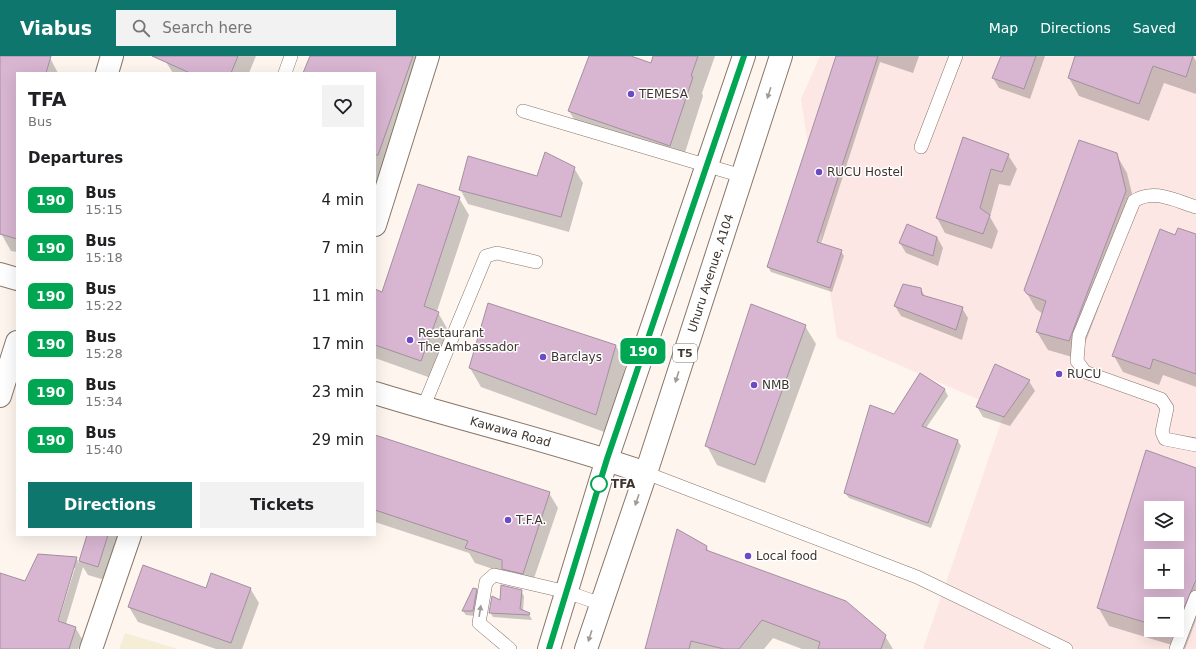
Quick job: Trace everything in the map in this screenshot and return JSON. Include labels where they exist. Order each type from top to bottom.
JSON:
[{"type":"main road","points":[[107,72],[112,56]]},
{"type":"main road","points":[[376,222],[428,56]]},
{"type":"main road","points":[[549,649],[607,459],[744,56]]},
{"type":"main road","name":"Uhuru Avenue, A104","points":[[586,649],[646,473],[781,56]]},
{"type":"main road","points":[[0,274],[16,279]]},
{"type":"main road","points":[[0,396],[16,345]]},
{"type":"main road","name":"Kawawa Road","points":[[376,393],[423,408],[607,459],[646,473]]},
{"type":"main road","points":[[91,649],[130,536]]},
{"type":"lane","points":[[285,72],[291,56]]},
{"type":"lane","points":[[921,147],[956,56]]},
{"type":"lane","points":[[523,111],[742,176]]},
{"type":"lane","points":[[1196,207],[1156,195],[1145,195],[1134,201],[1079,336],[1077,361],[1085,372],[1162,399],[1167,408],[1162,432],[1165,439],[1196,445]]},
{"type":"lane","points":[[423,408],[486,256],[497,252],[536,262]]},
{"type":"lane","points":[[646,473],[917,577],[1066,649]]},
{"type":"lane","points":[[510,649],[479,623],[486,582],[494,575],[567,592],[601,604]]},
{"type":"lane","points":[[1176,649],[1196,597]]},
{"type":"shaded area","name":"RUCU","points":[[820,56],[1196,56],[1196,649],[923,649],[1005,411],[837,338],[801,99]]},
{"type":"shaded area","points":[[125,633],[178,649],[119,649]]},
{"type":"building","points":[[0,56],[51,56],[46,72],[16,72],[16,239],[0,234]]},
{"type":"building","points":[[152,56],[238,56],[231,72],[188,72]]},
{"type":"building","points":[[310,56],[413,56],[378,155],[376,155],[376,72],[303,72]]},
{"type":"building","name":"TEMESA","points":[[589,56],[631,56],[651,63],[653,56],[698,56],[691,76],[693,77],[670,146],[568,111]]},
{"type":"building","name":"RUCU Hostel","points":[[836,56],[878,56],[817,242],[842,250],[830,288],[767,267]]},
{"type":"building","points":[[1001,56],[1036,56],[1024,89],[992,78]]},
{"type":"building","points":[[1075,56],[1193,56],[1186,77],[1153,66],[1139,104],[1068,78]]},
{"type":"building","points":[[963,137],[1009,154],[1002,172],[991,169],[980,208],[990,215],[983,234],[936,218]]},
{"type":"building","points":[[1079,140],[1117,153],[1126,191],[1069,341],[1036,332],[1046,301],[1027,294],[1024,290]]},
{"type":"building","points":[[545,152],[575,167],[561,217],[459,190],[468,156],[537,176]]},
{"type":"building","points":[[418,184],[460,197],[424,306],[439,312],[421,361],[376,345],[376,289],[382,292]]},
{"type":"building","points":[[907,224],[937,237],[933,256],[899,243]]},
{"type":"building","points":[[1178,228],[1196,234],[1196,374],[1153,359],[1150,369],[1112,356],[1160,229],[1175,235]]},
{"type":"building","points":[[903,284],[921,288],[922,295],[963,307],[956,330],[894,306]]},
{"type":"building","name":"Barclays","points":[[488,303],[616,345],[596,415],[469,368]]},
{"type":"building","name":"NMB","points":[[751,304],[806,325],[755,465],[705,446]]},
{"type":"building","points":[[995,364],[1030,380],[1004,417],[976,407]]},
{"type":"building","points":[[920,373],[945,389],[922,426],[958,440],[928,523],[844,493],[870,405],[894,414]]},
{"type":"building","points":[[376,435],[550,492],[523,574],[502,569],[502,560],[465,548],[468,541],[376,510]]},
{"type":"building","points":[[1146,450],[1196,468],[1196,580],[1184,608],[1184,597],[1144,597],[1144,622],[1097,608]]},
{"type":"building","points":[[677,529],[707,546],[706,550],[846,601],[886,635],[881,649],[818,649],[820,642],[762,620],[739,649],[724,649],[691,641],[689,649],[645,649]]},
{"type":"building","points":[[87,536],[108,536],[98,567],[79,561]]},
{"type":"building","points":[[38,554],[77,557],[58,621],[76,627],[69,649],[0,649],[0,573],[25,581]]},
{"type":"building","points":[[143,565],[206,588],[211,573],[251,588],[231,643],[128,607]]},
{"type":"building","points":[[501,585],[522,590],[520,609],[530,613],[529,615],[489,613],[492,596],[500,600]]},
{"type":"building","points":[[473,588],[477,589],[473,611],[462,611]]},
{"type":"bus line","name":"190","points":[[549,649],[607,459],[744,56]]},
{"type":"place","name":"TEMESA","points":[[631,94]]},
{"type":"place","name":"RUCU Hostel","points":[[819,172]]},
{"type":"place","name":"Restaurant The Ambassador","points":[[410,340]]},
{"type":"place","name":"Barclays","points":[[543,357]]},
{"type":"place","name":"RUCU","points":[[1059,374]]},
{"type":"place","name":"NMB","points":[[754,385]]},
{"type":"place","name":"TFA","points":[[599,484]]},
{"type":"place","name":"T.F.A.","points":[[508,520]]},
{"type":"place","name":"Local food","points":[[748,556]]}]
